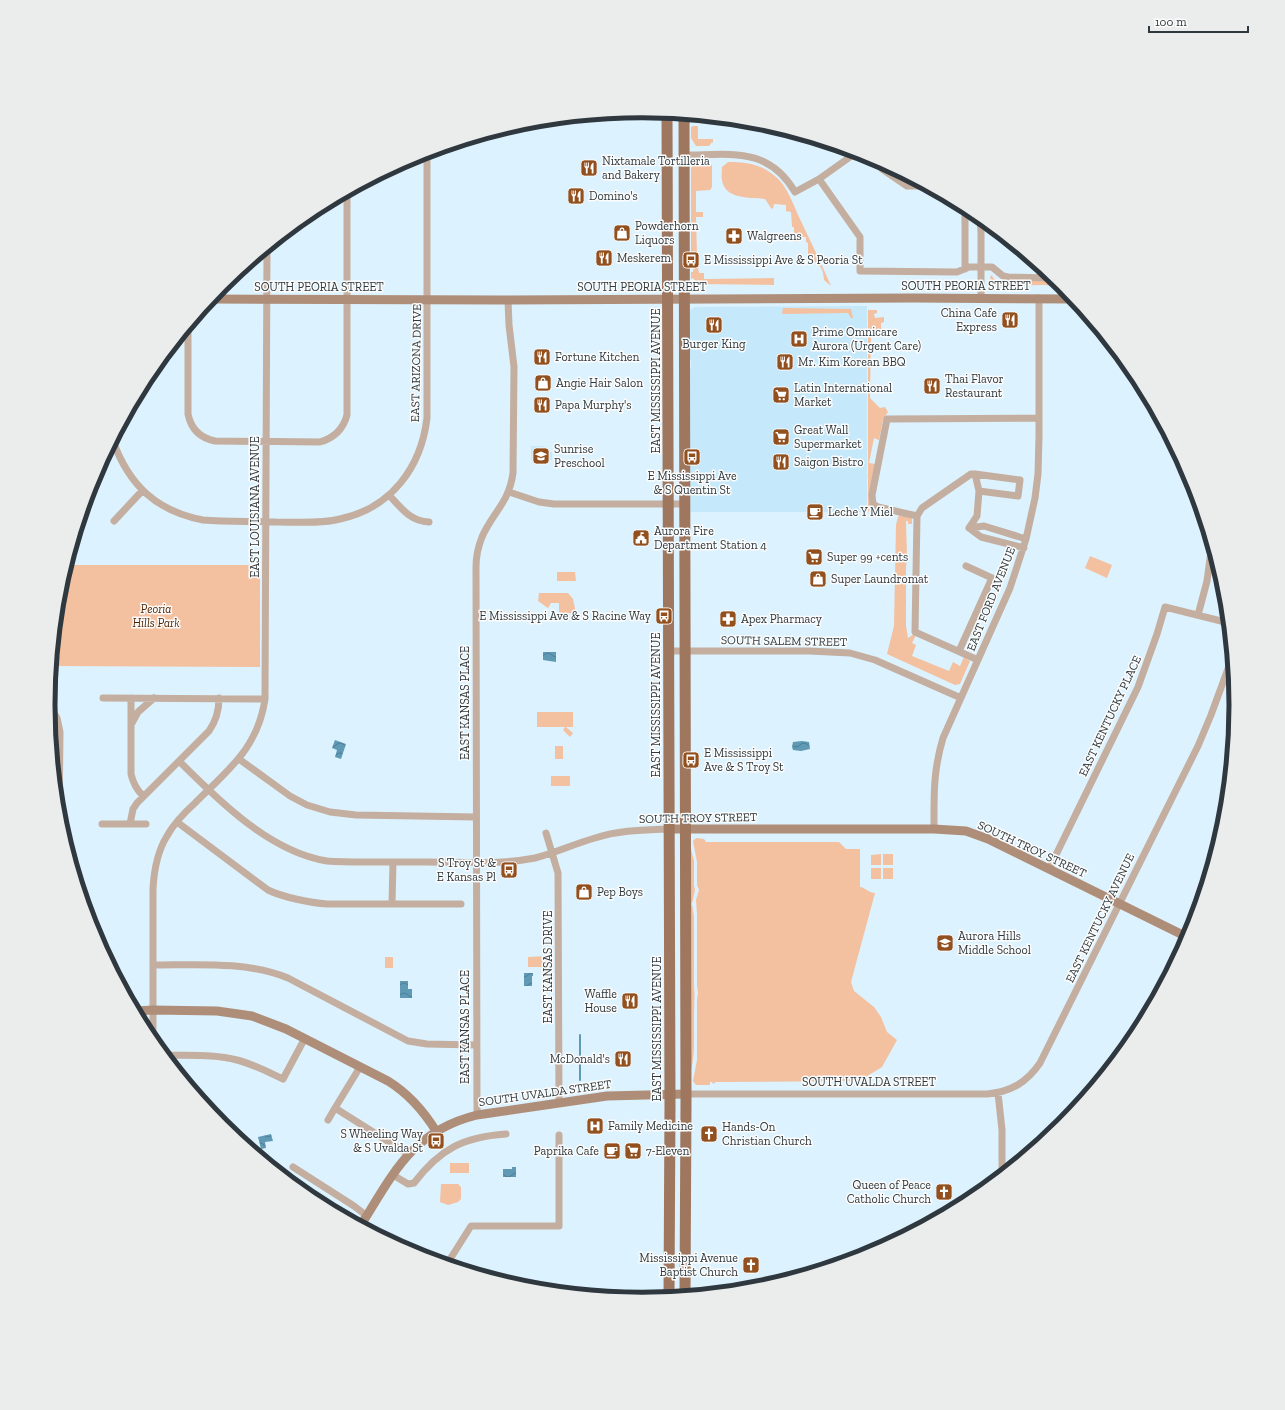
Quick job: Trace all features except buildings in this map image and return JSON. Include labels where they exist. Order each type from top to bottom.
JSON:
[{"type":"main road","name":"EAST MISSISSIPPI AVENUE","points":[[667,119],[670,829],[669,1291]]},
{"type":"main road","points":[[672,119],[676,152],[684,155]]},
{"type":"main road","points":[[684,119],[686,651],[685,1291]]},
{"type":"street","points":[[684,155],[738,155],[752,157],[776,168],[784,175],[795,192],[819,179],[851,156]]},
{"type":"street","name":"EAST ARIZONA DRIVE","points":[[116,446],[124,466],[142,491],[160,505],[181,515],[192,518],[218,521],[266,522],[316,522],[339,520],[361,512],[389,495],[402,481],[415,462],[420,452],[426,429],[428,300],[427,159]]},
{"type":"street","points":[[882,169],[907,186],[917,186]]},
{"type":"street","points":[[819,179],[860,237],[860,271],[957,272],[969,267],[992,267],[1008,278],[1046,278]]},
{"type":"street","points":[[188,333],[188,414],[193,427],[202,436],[215,441],[320,442],[333,437],[343,427],[347,415],[347,197]]},
{"type":"street","points":[[965,216],[965,269]]},
{"type":"street","points":[[981,226],[982,298]]},
{"type":"street","name":"EAST LOUISIANA AVENUE","points":[[153,1029],[153,889],[155,867],[162,846],[177,822],[239,759],[256,733],[266,699],[267,253]]},
{"type":"street","name":"EAST FORD AVENUE","points":[[934,829],[935,767],[943,738],[1010,588],[1024,548],[1035,498],[1038,474],[1039,298]]},
{"type":"street","name":"SOUTH PEORIA STREET","points":[[219,299],[1066,299]]},
{"type":"street","name":"EAST KANSAS PLACE","points":[[477,1115],[476,560],[482,537],[502,506],[509,492],[514,465],[514,367],[508,321],[508,300]]},
{"type":"street","points":[[917,516],[878,507],[874,504],[872,495],[888,419],[1039,418]]},
{"type":"street","points":[[978,660],[915,632],[917,516],[922,508],[971,474],[1020,480],[1018,496],[979,491]]},
{"type":"street","points":[[969,528],[977,516],[979,491],[975,474]]},
{"type":"street","points":[[114,521],[142,491]]},
{"type":"street","points":[[509,492],[539,502],[554,504],[685,504]]},
{"type":"street","points":[[389,495],[412,518],[418,521],[429,522]]},
{"type":"street","points":[[969,528],[984,526],[1026,539]]},
{"type":"street","points":[[969,528],[980,537],[1024,548]]},
{"type":"street","points":[[1198,615],[1210,554]]},
{"type":"street","points":[[959,651],[992,578],[966,566]]},
{"type":"street","name":"EAST KENTUCKY PLACE","points":[[1049,869],[1138,687],[1155,641],[1165,607],[1224,621]]},
{"type":"street","name":"SOUTH SALEM STREET","points":[[669,651],[809,651],[850,653],[875,660],[961,698]]},
{"type":"street","name":"EAST KENTUCKY AVENUE","points":[[998,1093],[1021,1084],[1040,1063],[1198,746],[1212,715],[1229,667]]},
{"type":"street","points":[[103,698],[266,699]]},
{"type":"street","points":[[131,698],[131,774],[135,786],[143,796]]},
{"type":"street","points":[[131,725],[138,712],[154,698]]},
{"type":"street","points":[[130,824],[133,809],[137,803],[213,725],[219,708],[219,698]]},
{"type":"street","points":[[55,716],[58,723],[60,744],[60,778]]},
{"type":"street","points":[[239,759],[290,796],[307,805],[330,812],[356,815],[476,817]]},
{"type":"street","name":"SOUTH TROY STREET","points":[[179,761],[232,811],[272,840],[298,853],[318,859],[334,861],[393,862],[476,862],[516,860],[535,858],[590,839],[633,830],[959,830],[980,836],[1183,935]]},
{"type":"street","points":[[177,822],[274,893],[311,902],[327,904],[461,904]]},
{"type":"street","points":[[102,824],[146,824]]},
{"type":"street","name":"EAST KANSAS DRIVE","points":[[546,833],[558,873],[559,1103]]},
{"type":"street","points":[[392,903],[393,862]]},
{"type":"street","points":[[153,964],[224,965],[275,973],[288,978],[408,1041],[427,1044],[476,1045]]},
{"type":"street","points":[[141,1011],[213,1010],[242,1014],[272,1023],[305,1038],[388,1081],[406,1094],[422,1109],[436,1131]]},
{"type":"street","points":[[171,1056],[209,1056],[232,1059],[252,1065],[283,1079],[305,1038]]},
{"type":"street","points":[[328,1120],[360,1067]]},
{"type":"street","points":[[998,1093],[1002,1130],[1002,1169]]},
{"type":"street","name":"SOUTH UVALDA STREET","points":[[363,1222],[408,1154],[436,1131],[456,1121],[477,1115],[611,1095],[998,1093]]},
{"type":"street","points":[[335,1108],[408,1154]]},
{"type":"street","points":[[393,1175],[408,1184],[414,1183],[429,1164],[450,1149],[473,1139],[506,1134]]},
{"type":"street","points":[[450,1259],[471,1226],[559,1226],[559,1135]]},
{"type":"street","points":[[294,1167],[367,1216]]},
{"type":"shaded area","points":[[867,306],[867,512],[690,512],[690,458],[693,457],[693,452],[690,452],[690,310],[695,307]]},
{"type":"shaded area","name":"Sunrise Preschool","points":[[531,446],[545,446],[545,452],[552,452],[552,460],[531,460]]},
{"type":"green space","points":[[698,126],[698,139],[713,139],[713,143],[712,142],[709,146],[696,146],[691,138],[691,127]]},
{"type":"green space","points":[[697,162],[706,162],[712,165],[712,187],[710,190],[696,191],[696,212],[703,212],[703,217],[696,217],[697,256],[693,264],[693,259],[691,259],[691,168]]},
{"type":"green space","points":[[728,162],[747,163],[765,169],[780,181],[789,196],[831,286],[824,280],[821,267],[808,256],[808,243],[806,242],[806,237],[801,237],[800,241],[794,242],[794,227],[792,227],[791,212],[786,211],[786,205],[774,204],[773,209],[765,199],[739,196],[728,191],[722,180],[722,167]]},
{"type":"green space","points":[[697,262],[699,273],[704,273],[704,279],[774,278],[774,285],[696,284],[697,283],[693,278],[691,279],[691,272],[693,272]]},
{"type":"green space","points":[[992,275],[997,281],[1047,279],[1054,286],[996,286],[991,281],[990,277]]},
{"type":"green space","points":[[783,308],[851,309],[853,318],[851,318],[848,313],[783,314]]},
{"type":"green space","points":[[868,310],[877,310],[877,313],[874,314],[875,318],[884,317],[884,322],[881,323],[881,335],[871,335],[870,398],[880,408],[885,407],[888,412],[883,420],[879,440],[874,438],[869,463],[875,464],[869,497],[871,507],[868,512]]},
{"type":"green space","points":[[900,515],[912,516],[912,524],[908,524],[908,521],[906,521],[906,626],[908,638],[914,634],[916,635],[912,643],[916,645],[912,656],[949,671],[953,662],[960,666],[964,657],[970,661],[960,684],[955,685],[887,654],[894,626],[896,525]]},
{"type":"green space","points":[[1090,556],[1112,565],[1107,578],[1085,568]]},
{"type":"green space","name":"Peoria Hills Park","points":[[72,565],[260,565],[260,667],[56,666],[66,590]]},
{"type":"green space","points":[[557,572],[575,572],[576,581],[557,581]]},
{"type":"green space","points":[[539,593],[568,593],[573,599],[576,613],[559,613],[559,603],[551,603],[548,608],[538,601]]},
{"type":"green space","points":[[537,712],[573,712],[573,727],[566,727],[573,733],[570,737],[563,730],[565,727],[537,727]]},
{"type":"green space","points":[[555,746],[563,746],[563,759],[555,759]]},
{"type":"green space","points":[[551,776],[570,776],[570,786],[551,786]]},
{"type":"green space","points":[[697,838],[704,839],[706,842],[839,842],[846,849],[860,849],[860,887],[875,893],[851,982],[854,991],[874,1007],[881,1017],[887,1032],[897,1040],[882,1067],[859,1081],[716,1082],[713,1084],[710,1082],[710,1085],[696,1085],[693,1081],[697,1060],[698,993],[696,900],[699,890],[697,885],[697,862],[693,841]]},
{"type":"green space","points":[[691,849],[694,861],[695,890],[692,904],[691,903]]},
{"type":"green space","points":[[881,854],[881,865],[871,865],[871,855]]},
{"type":"green space","points":[[883,854],[893,854],[893,865],[883,865]]},
{"type":"green space","points":[[871,868],[881,868],[881,879],[871,879]]},
{"type":"green space","points":[[883,868],[893,868],[893,879],[883,879]]},
{"type":"green space","points":[[692,904],[694,917],[694,1052],[691,1071],[691,905]]},
{"type":"green space","points":[[547,956],[547,967],[528,967],[528,957]]},
{"type":"green space","points":[[385,957],[393,957],[393,968],[385,968]]},
{"type":"green space","points":[[450,1163],[469,1163],[469,1173],[450,1173]]},
{"type":"green space","points":[[441,1184],[458,1184],[461,1187],[461,1199],[458,1202],[448,1205],[440,1202]]},
{"type":"water","points":[[543,652],[556,652],[556,662],[543,660]]},
{"type":"water","points":[[335,740],[346,744],[341,759],[335,757],[337,750],[332,748]]},
{"type":"water","points":[[793,742],[809,742],[810,749],[801,751],[793,750]]},
{"type":"water","points":[[524,973],[533,973],[532,986],[524,986]]},
{"type":"water","points":[[400,981],[408,981],[408,989],[412,989],[412,998],[400,998]]},
{"type":"water","points":[[271,1134],[273,1141],[265,1142],[266,1148],[261,1149],[258,1137]]},
{"type":"water","points":[[512,1167],[516,1167],[516,1177],[503,1177],[503,1169],[512,1169]]},
{"type":"waterway","points":[[580,1035],[580,1080]]},
{"type":"place","name":"Nixtamale Tortilleria and Bakery","points":[[589,168]]},
{"type":"place","name":"Domino's","points":[[576,196]]},
{"type":"place","name":"Powderhorn Liquors","points":[[622,233]]},
{"type":"place","name":"Walgreens","points":[[734,236]]},
{"type":"place","name":"Meskerem","points":[[604,258]]},
{"type":"place","name":"E Mississippi Ave & S Peoria St","points":[[691,260]]},
{"type":"place","name":"China Cafe Express","points":[[1010,320]]},
{"type":"place","name":"Burger King","points":[[714,325]]},
{"type":"place","name":"Prime Omnicare Aurora (Urgent Care)","points":[[799,339]]},
{"type":"place","name":"Fortune Kitchen","points":[[542,357]]},
{"type":"place","name":"Mr. Kim Korean BBQ","points":[[785,362]]},
{"type":"place","name":"Angie Hair Salon","points":[[543,383]]},
{"type":"place","name":"Thai Flavor Restaurant","points":[[932,386]]},
{"type":"place","name":"Latin International Market","points":[[781,395]]},
{"type":"place","name":"Papa Murphy's","points":[[542,405]]},
{"type":"place","name":"Great Wall Supermarket","points":[[781,437]]},
{"type":"place","name":"Sunrise Preschool","points":[[541,456]]},
{"type":"place","name":"E Mississippi Ave & S Quentin St","points":[[692,457]]},
{"type":"place","name":"Saigon Bistro","points":[[781,462]]},
{"type":"place","name":"Leche Y Miel","points":[[815,512]]},
{"type":"place","name":"Aurora Fire Department Station 4","points":[[641,538]]},
{"type":"place","name":"Super 99 +cents","points":[[814,557]]},
{"type":"place","name":"Super Laundromat","points":[[818,579]]},
{"type":"place","name":"E Mississippi Ave & S Racine Way","points":[[664,616]]},
{"type":"place","name":"Apex Pharmacy","points":[[728,619]]},
{"type":"place","name":"E Mississippi Ave & S Troy St","points":[[691,760]]},
{"type":"place","name":"S Troy St & E Kansas Pl","points":[[509,870]]},
{"type":"place","name":"Pep Boys","points":[[584,892]]},
{"type":"place","name":"Aurora Hills Middle School","points":[[945,943]]},
{"type":"place","name":"Waffle House","points":[[630,1001]]},
{"type":"place","name":"McDonald's","points":[[623,1059]]},
{"type":"place","name":"Family Medicine","points":[[595,1126]]},
{"type":"place","name":"Hands-On Christian Church","points":[[709,1134]]},
{"type":"place","name":"S Wheeling Way & S Uvalda St","points":[[436,1141]]},
{"type":"place","name":"Paprika Cafe","points":[[612,1151]]},
{"type":"place","name":"7-Eleven","points":[[633,1151]]},
{"type":"place","name":"Queen of Peace Catholic Church","points":[[944,1192]]},
{"type":"place","name":"Mississippi Avenue Baptist Church","points":[[751,1265]]}]
